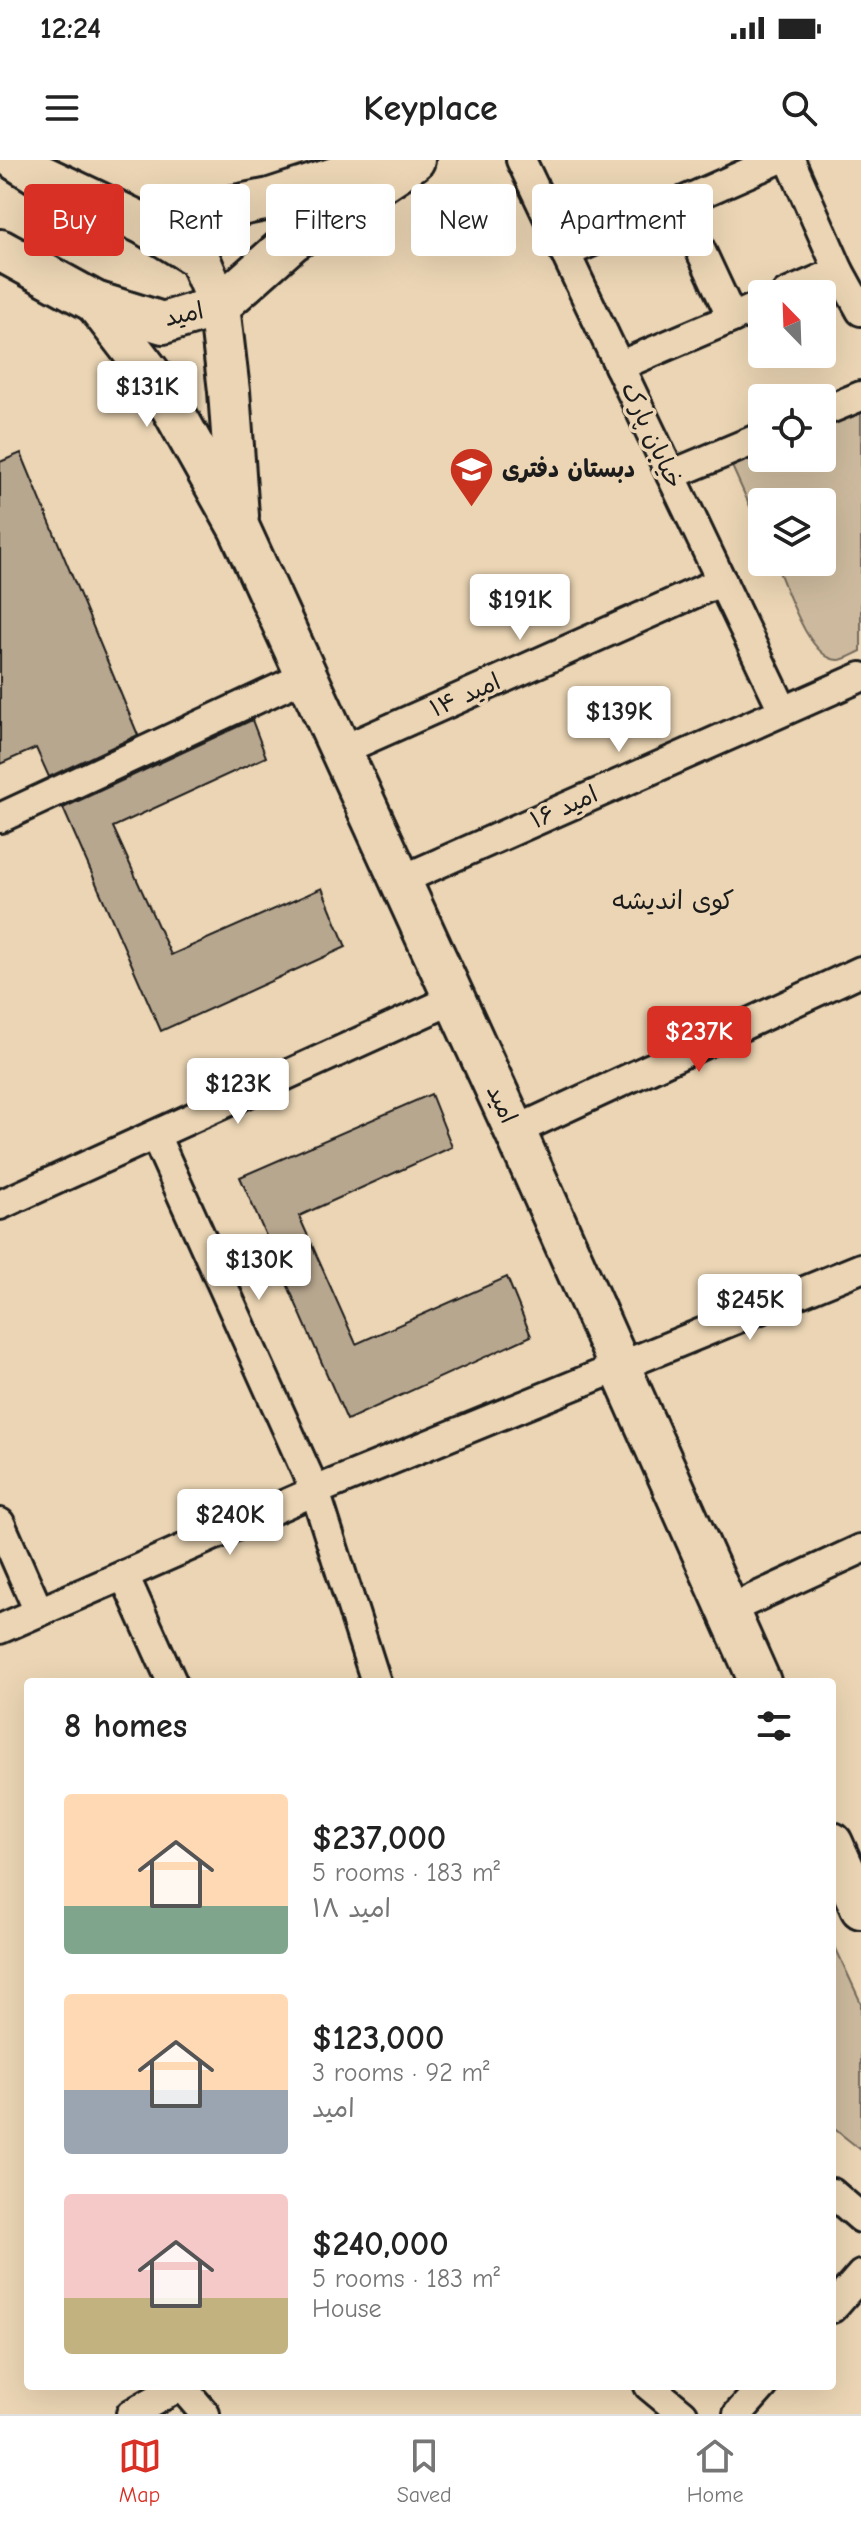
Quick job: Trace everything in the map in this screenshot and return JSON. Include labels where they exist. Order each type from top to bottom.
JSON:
[{"type":"main road","points":[[250,203],[390,160]]},
{"type":"main road","points":[[239,528],[219,306],[292,241],[414,160]]},
{"type":"main road","name":"امید","points":[[18,172],[140,222]]},
{"type":"main road","name":"امید","points":[[0,250],[95,302],[163,323],[219,306],[196,256]]},
{"type":"main road","name":"امید","points":[[95,302],[159,385],[239,528],[515,1131],[758,1678]]},
{"type":"main road","points":[[836,1860],[861,1908]]},
{"type":"street","name":"خیابان پارک","points":[[521,160],[533,184]]},
{"type":"street","points":[[713,189],[777,160]]},
{"type":"street","points":[[790,160],[839,271],[861,311]]},
{"type":"street","name":"خیابان پارک","points":[[567,256],[783,710]]},
{"type":"street","points":[[703,256],[732,318]]},
{"type":"street","points":[[818,280],[839,271]]},
{"type":"street","points":[[619,366],[748,311]]},
{"type":"street","points":[[836,406],[861,396]]},
{"type":"street","points":[[671,475],[748,443]]},
{"type":"street","name":"امید ۱۴","points":[[340,751],[722,581]]},
{"type":"street","points":[[0,818],[306,676]]},
{"type":"street","name":"امید ۱۶","points":[[399,881],[861,677]]},
{"type":"street","points":[[515,1131],[861,971]]},
{"type":"street","points":[[0,1205],[454,999]]},
{"type":"street","points":[[155,1135],[315,1491],[375,1678]]},
{"type":"street","points":[[0,1629],[315,1491],[861,1268]]},
{"type":"street","points":[[0,1523],[39,1612]]},
{"type":"street","points":[[728,1610],[861,1549]]},
{"type":"street","points":[[124,1575],[170,1678]]},
{"type":"street","points":[[836,2196],[861,2218]]},
{"type":"street","points":[[836,2303],[861,2275]]},
{"type":"street","points":[[131,2414],[174,2390]]},
{"type":"street","points":[[184,2390],[205,2414]]},
{"type":"street","points":[[654,2390],[683,2414]]},
{"type":"street","points":[[738,2414],[759,2390]]},
{"type":"shaded area","points":[[852,384],[861,404],[861,651],[838,660],[817,648],[808,635],[781,576],[836,576],[836,488],[748,488],[748,502],[722,444],[748,432],[748,472],[836,472],[836,391]]},
{"type":"shaded area","points":[[836,1949],[861,2003],[861,2150],[836,2130]]},
{"type":"building","points":[[21,453],[138,735],[49,777],[36,748],[0,764],[0,462]]},
{"type":"building","points":[[252,720],[266,757],[113,827],[171,955],[322,888],[346,947],[161,1031],[63,808]]},
{"type":"building","points":[[431,1094],[452,1147],[299,1216],[356,1344],[507,1277],[531,1336],[347,1420],[240,1177]]},
{"type":"place","name":"دبستان دفتری","points":[[471,508]]},
{"type":"district","name":"کوی اندیشه","points":[[673,901]]}]
